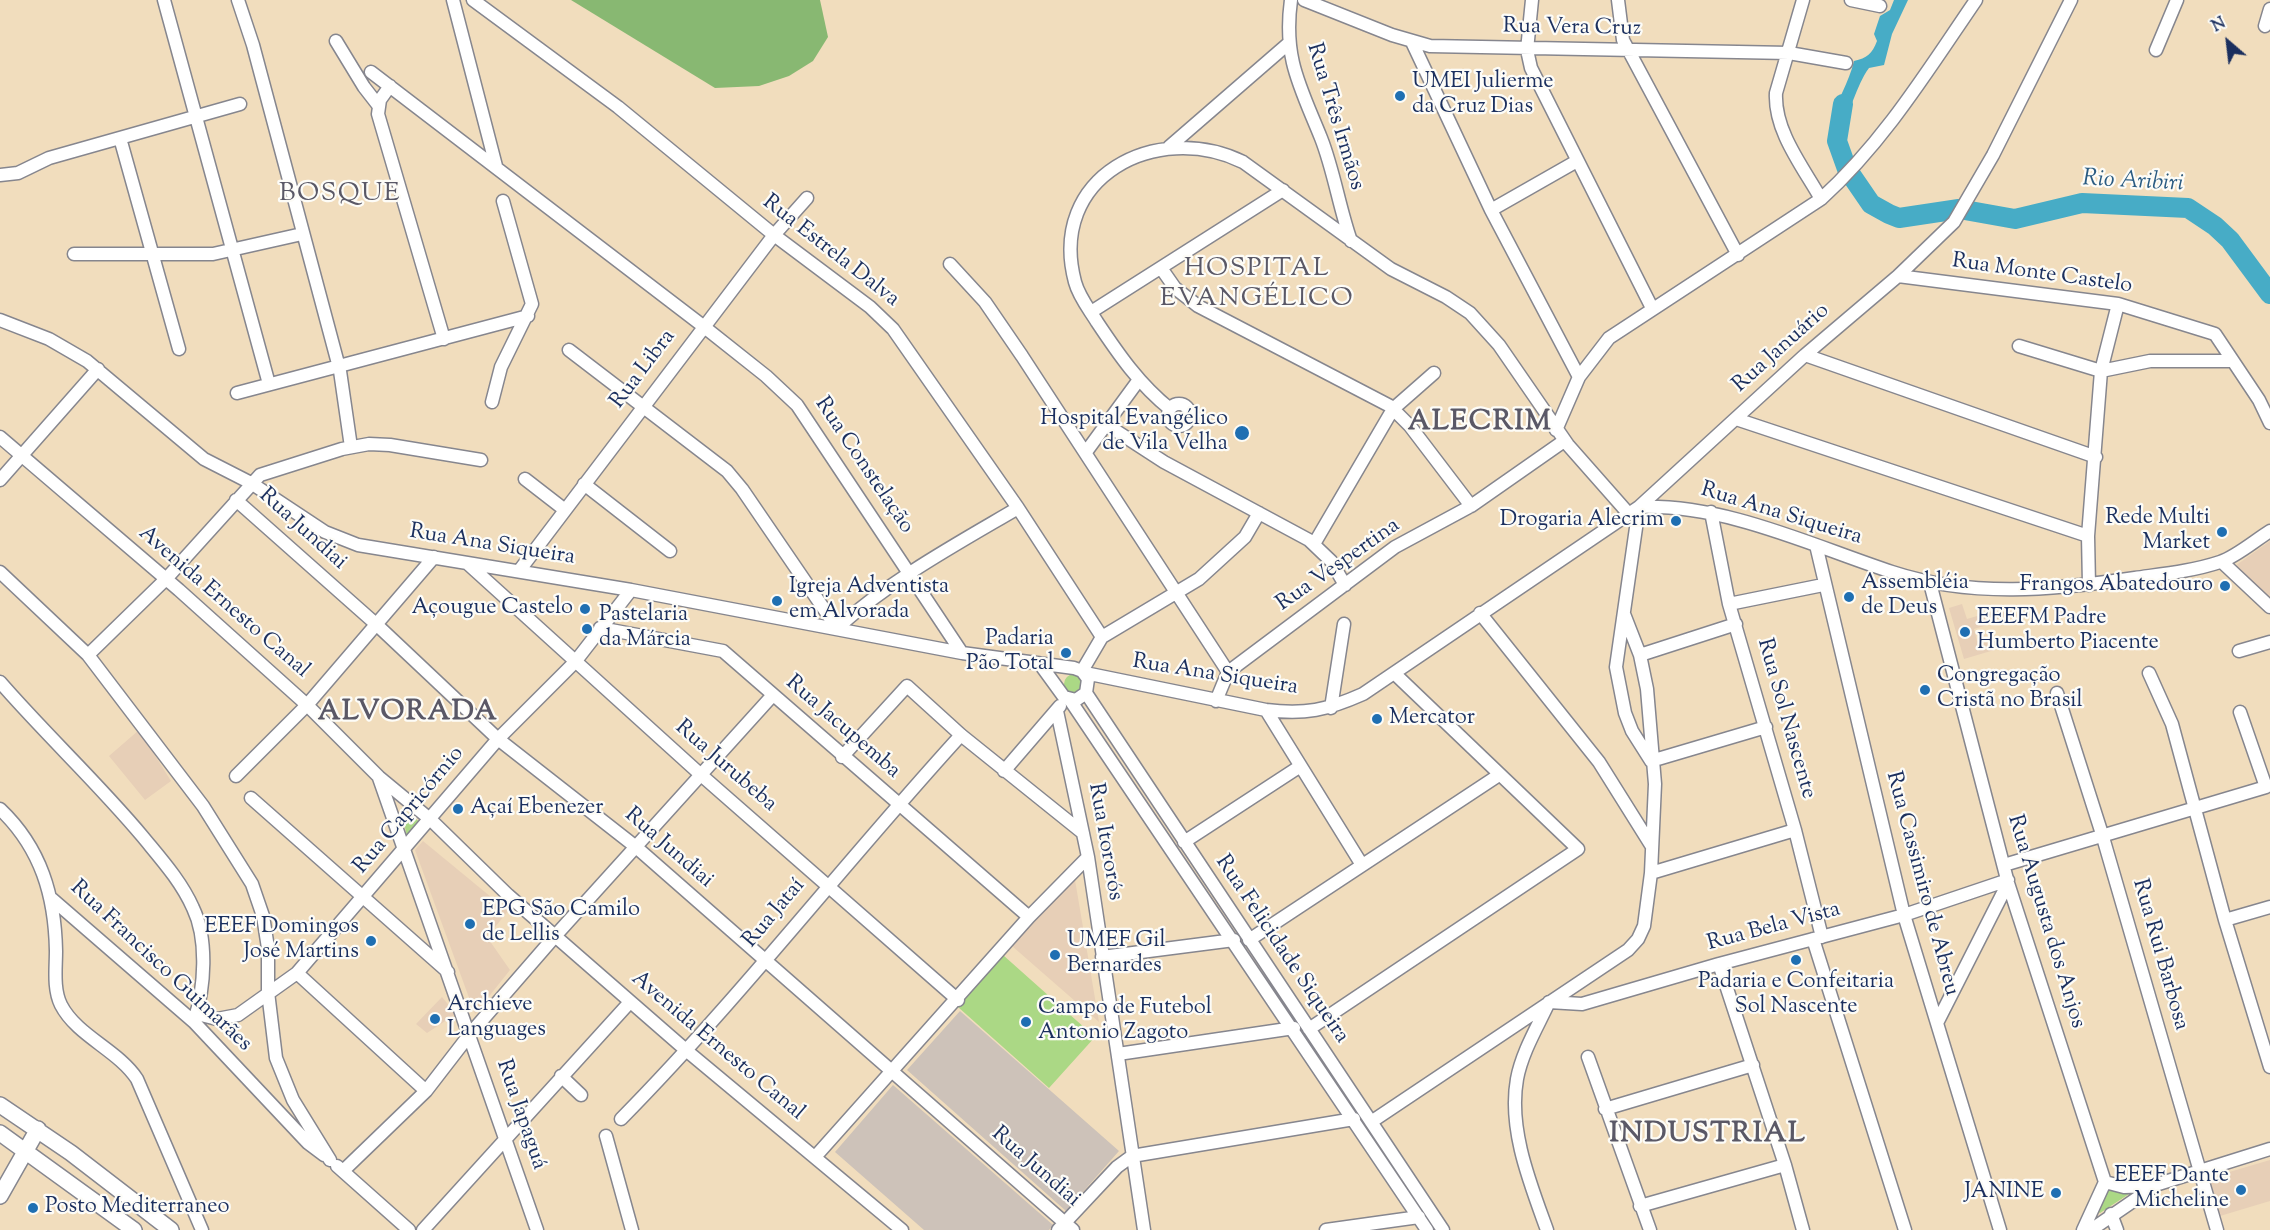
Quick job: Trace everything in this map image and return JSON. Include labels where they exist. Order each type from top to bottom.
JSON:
[{"type":"main road","points":[[0,1105],[38,1129],[171,1230]]},
{"type":"main road","points":[[0,1196],[24,1150],[38,1129]]},
{"type":"main road","points":[[0,1133],[134,1230]]},
{"type":"street","points":[[164,0],[269,384]]},
{"type":"street","points":[[238,0],[253,45],[338,365],[351,447]]},
{"type":"street","points":[[453,0],[496,166]]},
{"type":"street","name":"Rua Estrela Dalva","points":[[473,0],[618,107],[774,235],[862,301],[893,329],[1018,508],[1102,637]]},
{"type":"street","name":"Rua Três Irmãos","points":[[1291,0],[1287,24],[1298,85],[1322,139],[1340,210],[1351,242]]},
{"type":"street","name":"Rua Vera Cruz","points":[[1304,0],[1412,42],[1430,46],[1527,50],[1789,53],[1846,63]]},
{"type":"street","points":[[1532,0],[1527,50],[1531,68],[1653,308]]},
{"type":"street","points":[[1618,0],[1623,40],[1738,255]]},
{"type":"street","points":[[1803,0],[1776,93],[1777,115],[1821,200]]},
{"type":"street","points":[[1851,0],[1880,6]]},
{"type":"street","points":[[1556,430],[1579,376],[1609,338],[1821,200],[1843,180],[1898,115],[1976,0]]},
{"type":"street","name":"Rua Januário","points":[[1633,510],[1805,355],[1898,276],[1956,218],[1971,196],[2071,0]]},
{"type":"street","points":[[2156,50],[2177,0]]},
{"type":"street","points":[[2265,26],[2270,9]]},
{"type":"street","points":[[336,41],[368,94],[378,105],[380,119],[444,339]]},
{"type":"street","points":[[1412,42],[1491,210],[1579,376]]},
{"type":"street","points":[[1169,147],[1289,43]]},
{"type":"street","name":"Rua Constelação","points":[[371,72],[703,326],[766,376],[797,405],[962,653]]},
{"type":"street","points":[[378,105],[390,86]]},
{"type":"street","points":[[0,175],[18,173],[49,158],[240,104]]},
{"type":"street","points":[[120,138],[179,349]]},
{"type":"street","points":[[1170,409],[1138,381],[1077,289],[1072,265],[1073,228],[1080,206],[1093,187],[1121,163],[1143,153],[1169,147],[1195,147],[1226,154],[1253,168],[1390,269],[1459,304],[1481,322],[1564,441],[1633,510],[1624,614],[1616,667],[1620,693],[1632,731],[1651,761]]},
{"type":"street","points":[[1491,210],[1577,162]]},
{"type":"street","points":[[1091,312],[1283,190]]},
{"type":"street","name":"Rua Libra","points":[[519,571],[703,326],[774,235],[807,198]]},
{"type":"street","points":[[492,402],[501,367],[528,316],[532,300],[503,201]]},
{"type":"street","name":"Rua Três Irmãos","points":[[1335,229],[1341,219],[1340,210]]},
{"type":"street","points":[[74,254],[152,255],[232,252],[302,234]]},
{"type":"street","points":[[950,264],[985,302],[1086,452],[1119,509],[1178,592],[1228,672],[1216,701]]},
{"type":"street","points":[[1161,268],[1175,288],[1198,306],[1373,396],[1393,409],[1410,426],[1470,506]]},
{"type":"street","name":"Rua Monte Castelo","points":[[1898,276],[2118,304],[2215,334],[2259,400],[2270,423]]},
{"type":"street","points":[[2088,585],[2088,536],[2101,371],[2118,304]]},
{"type":"street","points":[[237,393],[528,316]]},
{"type":"street","name":"Rua Ana Siqueira","points":[[0,320],[54,342],[98,369],[195,452],[222,470],[250,483],[325,532],[358,545],[631,590],[962,653],[1069,668],[1086,681],[1113,680],[1216,701],[1296,714],[1331,708],[1363,694],[1633,510],[1672,506],[1711,512],[1930,583],[1987,590],[2088,585],[2222,562],[2270,531]]},
{"type":"street","points":[[2019,346],[2101,371],[2150,361],[2233,361]]},
{"type":"street","points":[[569,350],[717,462],[735,480],[837,628],[864,604],[909,572],[1018,508]]},
{"type":"street","points":[[1805,355],[2096,457]]},
{"type":"street","points":[[0,480],[98,369]]},
{"type":"street","points":[[1314,544],[1393,409],[1434,373]]},
{"type":"street","points":[[1086,452],[1138,381]]},
{"type":"street","points":[[1736,419],[2088,536]]},
{"type":"street","points":[[1107,425],[1164,462],[1314,544],[1331,561],[1345,585]]},
{"type":"street","name":"Avenida Ernesto Canal","points":[[0,437],[166,579],[307,705],[379,777],[431,820],[508,896],[556,935],[687,1051],[902,1230]]},
{"type":"street","name":"Rua Vespertina","points":[[1228,672],[1395,547],[1470,506],[1564,441]]},
{"type":"street","points":[[88,655],[166,579],[250,483],[265,473],[351,447],[390,445],[482,460]]},
{"type":"street","points":[[525,478],[564,510]]},
{"type":"street","points":[[584,484],[670,551]]},
{"type":"street","name":"Rua Jundiai","points":[[236,500],[376,625],[498,739],[636,847],[890,1072],[905,1082],[1066,1228]]},
{"type":"street","name":"Rua Sol Nascente","points":[[1711,512],[1729,604],[1795,830],[1818,938],[1905,1230]]},
{"type":"street","points":[[1086,681],[1102,637],[1199,579],[1245,537],[1259,513]]},
{"type":"street","name":"Rua Cassimiro de Abreu","points":[[1815,545],[1904,915],[2000,1230]]},
{"type":"street","points":[[236,776],[307,705],[434,558]]},
{"type":"street","points":[[2222,562],[2270,607]]},
{"type":"street","name":"Rua Jurubeba","points":[[466,563],[700,774],[958,1000]]},
{"type":"street","points":[[0,572],[88,655],[203,806],[252,884],[263,916],[268,948],[268,992],[276,1058],[283,1080],[330,1160]]},
{"type":"street","name":"Rua Augusta dos Anjos","points":[[1930,583],[2008,881],[2104,1182]]},
{"type":"street","points":[[1729,604],[1823,585]]},
{"type":"street","name":"Rua Capricórnio","points":[[195,1018],[217,1019],[238,1015],[297,973],[431,820],[498,739],[575,662],[631,590]]},
{"type":"street","points":[[1480,614],[1599,762],[1652,845]]},
{"type":"street","points":[[1371,1122],[1628,950],[1638,939],[1644,926],[1651,873],[1655,784],[1651,761],[1647,689],[1640,655],[1624,614]]},
{"type":"street","points":[[1331,708],[1344,624]]},
{"type":"street","points":[[1640,655],[1736,624]]},
{"type":"street","name":"Rua Jacupemba","points":[[600,628],[723,651],[842,757],[1029,917]]},
{"type":"street","points":[[2239,651],[2270,642]]},
{"type":"street","points":[[1040,664],[1064,695]]},
{"type":"street","points":[[1005,771],[1057,711],[1064,695],[1060,673],[1069,668]]},
{"type":"street","points":[[1309,1029],[1578,849],[1394,673]]},
{"type":"street","points":[[2149,673],[2172,724],[2225,920],[2264,1027],[2270,1067]]},
{"type":"street","name":"Rua Ana Siqueira","points":[[1064,695],[1082,697],[1086,681]]},
{"type":"street","name":"Rua Felicidade Siqueira","points":[[1086,681],[1184,842],[1371,1122],[1427,1230]]},
{"type":"street","points":[[0,682],[112,801],[178,880],[194,909],[201,935],[202,968],[195,1018]]},
{"type":"street","points":[[842,757],[907,686],[961,735],[1083,833]]},
{"type":"street","name":"Rua Rui Barbosa","points":[[2057,693],[2102,834],[2217,1230]]},
{"type":"street","name":"Rua Felicidade Siqueira","points":[[1064,695],[1234,940],[1422,1219],[1443,1230]]},
{"type":"street","points":[[344,1171],[426,1091],[470,1034],[556,935],[772,696]]},
{"type":"street","points":[[1266,710],[1299,767],[1362,865]]},
{"type":"street","name":"Rua Itororós","points":[[1057,711],[1088,857],[1144,1230]]},
{"type":"street","points":[[2004,865],[2266,787],[2240,712]]},
{"type":"street","points":[[1651,761],[1766,727]]},
{"type":"street","name":"Rua Jataí","points":[[621,1119],[687,1051],[828,884],[961,735]]},
{"type":"street","points":[[1184,842],[1299,767]]},
{"type":"street","points":[[1249,940],[1499,775]]},
{"type":"street","name":"Rua Japaguá","points":[[379,777],[537,1230]]},
{"type":"street","points":[[251,798],[449,974]]},
{"type":"street","name":"Rua Francisco Guimarães","points":[[0,809],[32,849],[52,899],[195,1018],[308,1143],[344,1171],[409,1230]]},
{"type":"street","points":[[1651,873],[1795,830]]},
{"type":"street","points":[[815,1157],[958,1000],[1029,917],[1088,857]]},
{"type":"street","points":[[1937,1023],[2008,881]]},
{"type":"street","name":"Rua Bela Vista","points":[[1549,1002],[1582,1004],[1719,964],[1904,915],[2008,881]]},
{"type":"street","points":[[52,899],[56,925],[56,989],[61,1005],[71,1018],[126,1066],[137,1079],[202,1230]]},
{"type":"street","points":[[2225,920],[2270,907]]},
{"type":"street","points":[[1102,957],[1234,940]]},
{"type":"street","points":[[1719,964],[1785,1166],[1803,1230]]},
{"type":"street","points":[[297,973],[426,1091]]},
{"type":"street","points":[[423,1230],[630,1002]]},
{"type":"street","points":[[1547,1230],[1526,1168],[1514,1103],[1518,1076],[1549,1002]]},
{"type":"street","points":[[1118,1054],[1294,1028]]},
{"type":"street","points":[[1588,1057],[1650,1230]]},
{"type":"street","points":[[1605,1109],[1753,1065]]},
{"type":"street","points":[[561,1076],[581,1095]]},
{"type":"street","points":[[1066,1228],[1117,1167],[1132,1156],[1354,1119]]},
{"type":"street","points":[[606,1136],[632,1230]]},
{"type":"street","points":[[2091,1230],[2135,1192],[2270,1149]]},
{"type":"street","points":[[1640,1206],[1785,1166]]},
{"type":"street","points":[[2083,1230],[2104,1182],[2135,1192]]},
{"type":"street","points":[[2093,1210],[2094,1218],[2106,1218],[2117,1230]]},
{"type":"street","points":[[1326,1230],[1422,1219]]},
{"type":"street","points":[[1405,1230],[1422,1219]]},
{"type":"shaded area","points":[[2270,541],[2270,602],[2235,566]]},
{"type":"shaded area","name":"EEEFM Padre Humberto Piacente","points":[[1962,604],[1967,619],[2014,605],[2017,616],[1974,629],[1977,641],[1997,636],[2001,648],[1964,659],[1949,608]]},
{"type":"shaded area","points":[[139,730],[171,781],[145,800],[109,756]]},
{"type":"shaded area","name":"EPG São Camilo de Lellis","points":[[423,841],[508,911],[487,937],[510,970],[475,1014],[415,850]]},
{"type":"shaded area","name":"UMEF Gil Bernardes","points":[[1074,874],[1099,1022],[1012,946]]},
{"type":"shaded area","name":"Archieve Languages","points":[[442,997],[456,1014],[427,1033],[416,1024]]},
{"type":"shaded area","points":[[960,1011],[1119,1151],[1066,1211],[907,1070]]},
{"type":"shaded area","points":[[893,1085],[1053,1225],[1049,1230],[924,1230],[835,1152]]},
{"type":"shaded area","name":"EEEF Dante Micheline","points":[[2270,1160],[2270,1201],[2220,1216],[2209,1178]]},
{"type":"green space","points":[[571,0],[820,0],[828,37],[813,61],[789,76],[759,86],[715,88]]},
{"type":"green space","points":[[1074,674],[1081,677],[1084,684],[1081,691],[1074,694],[1067,691],[1064,684],[1067,677]]},
{"type":"green space","points":[[401,808],[420,822],[407,837]]},
{"type":"green space","name":"Campo de Futebol Antonio Zagoto","points":[[1003,955],[1095,1037],[1049,1088],[958,1007]]},
{"type":"green space","points":[[2107,1189],[2129,1194],[2100,1213],[2097,1211]]},
{"type":"water","points":[[1894,0],[1908,0],[1892,34],[1884,65],[1869,68],[1847,114],[1837,128],[1834,128],[1831,122],[1833,114],[1854,61],[1866,57],[1873,49],[1877,41],[1874,34],[1880,16],[1890,10]]},
{"type":"waterway","name":"Rio Aribiri","points":[[1843,104],[1837,141],[1847,169],[1871,204],[1889,214],[1899,218],[1959,209],[2015,219],[2082,203],[2188,208],[2215,226],[2230,240],[2270,294]]},
{"type":"place","name":"UMEI Julierme da Cruz Dias","points":[[1400,96]]},
{"type":"place","name":"Hospital Evangélico de Vila Velha","points":[[1242,433]]},
{"type":"place","name":"Drogaria Alecrim","points":[[1676,521]]},
{"type":"place","name":"Rede Multi Market","points":[[2222,532]]},
{"type":"place","name":"Frangos Abatedouro","points":[[2225,586]]},
{"type":"place","name":"Assembléia de Deus","points":[[1849,597]]},
{"type":"place","name":"Igreja Adventista em Alvorada","points":[[777,601]]},
{"type":"place","name":"Açougue Castelo","points":[[585,609]]},
{"type":"place","name":"Pastelaria da Márcia","points":[[587,629]]},
{"type":"place","name":"EEEFM Padre Humberto Piacente","points":[[1965,632]]},
{"type":"place","name":"Padaria Pão Total","points":[[1066,653]]},
{"type":"place","name":"Congregação Cristã no Brasil","points":[[1925,690]]},
{"type":"place","name":"Mercator","points":[[1377,719]]},
{"type":"place","name":"Açaí Ebenezer","points":[[458,809]]},
{"type":"place","name":"EPG São Camilo de Lellis","points":[[470,924]]},
{"type":"place","name":"EEEF Domingos José Martins","points":[[371,941]]},
{"type":"place","name":"UMEF Gil Bernardes","points":[[1055,955]]},
{"type":"place","name":"Padaria e Confeitaria Sol Nascente","points":[[1796,960]]},
{"type":"place","name":"Archieve Languages","points":[[435,1019]]},
{"type":"place","name":"Campo de Futebol Antonio Zagoto","points":[[1026,1022]]},
{"type":"place","name":"EEEF Dante Micheline","points":[[2241,1190]]},
{"type":"place","name":"JANINE","points":[[2056,1193]]},
{"type":"place","name":"Posto Mediterraneo","points":[[33,1208]]},
{"type":"district","name":"BOSQUE","points":[[340,196]]},
{"type":"district","name":"HOSPITAL EVANGÉLICO","points":[[1257,286]]},
{"type":"district","name":"ALECRIM","points":[[1480,424]]},
{"type":"district","name":"ALVORADA","points":[[408,714]]},
{"type":"district","name":"INDUSTRIAL","points":[[1708,1136]]}]
